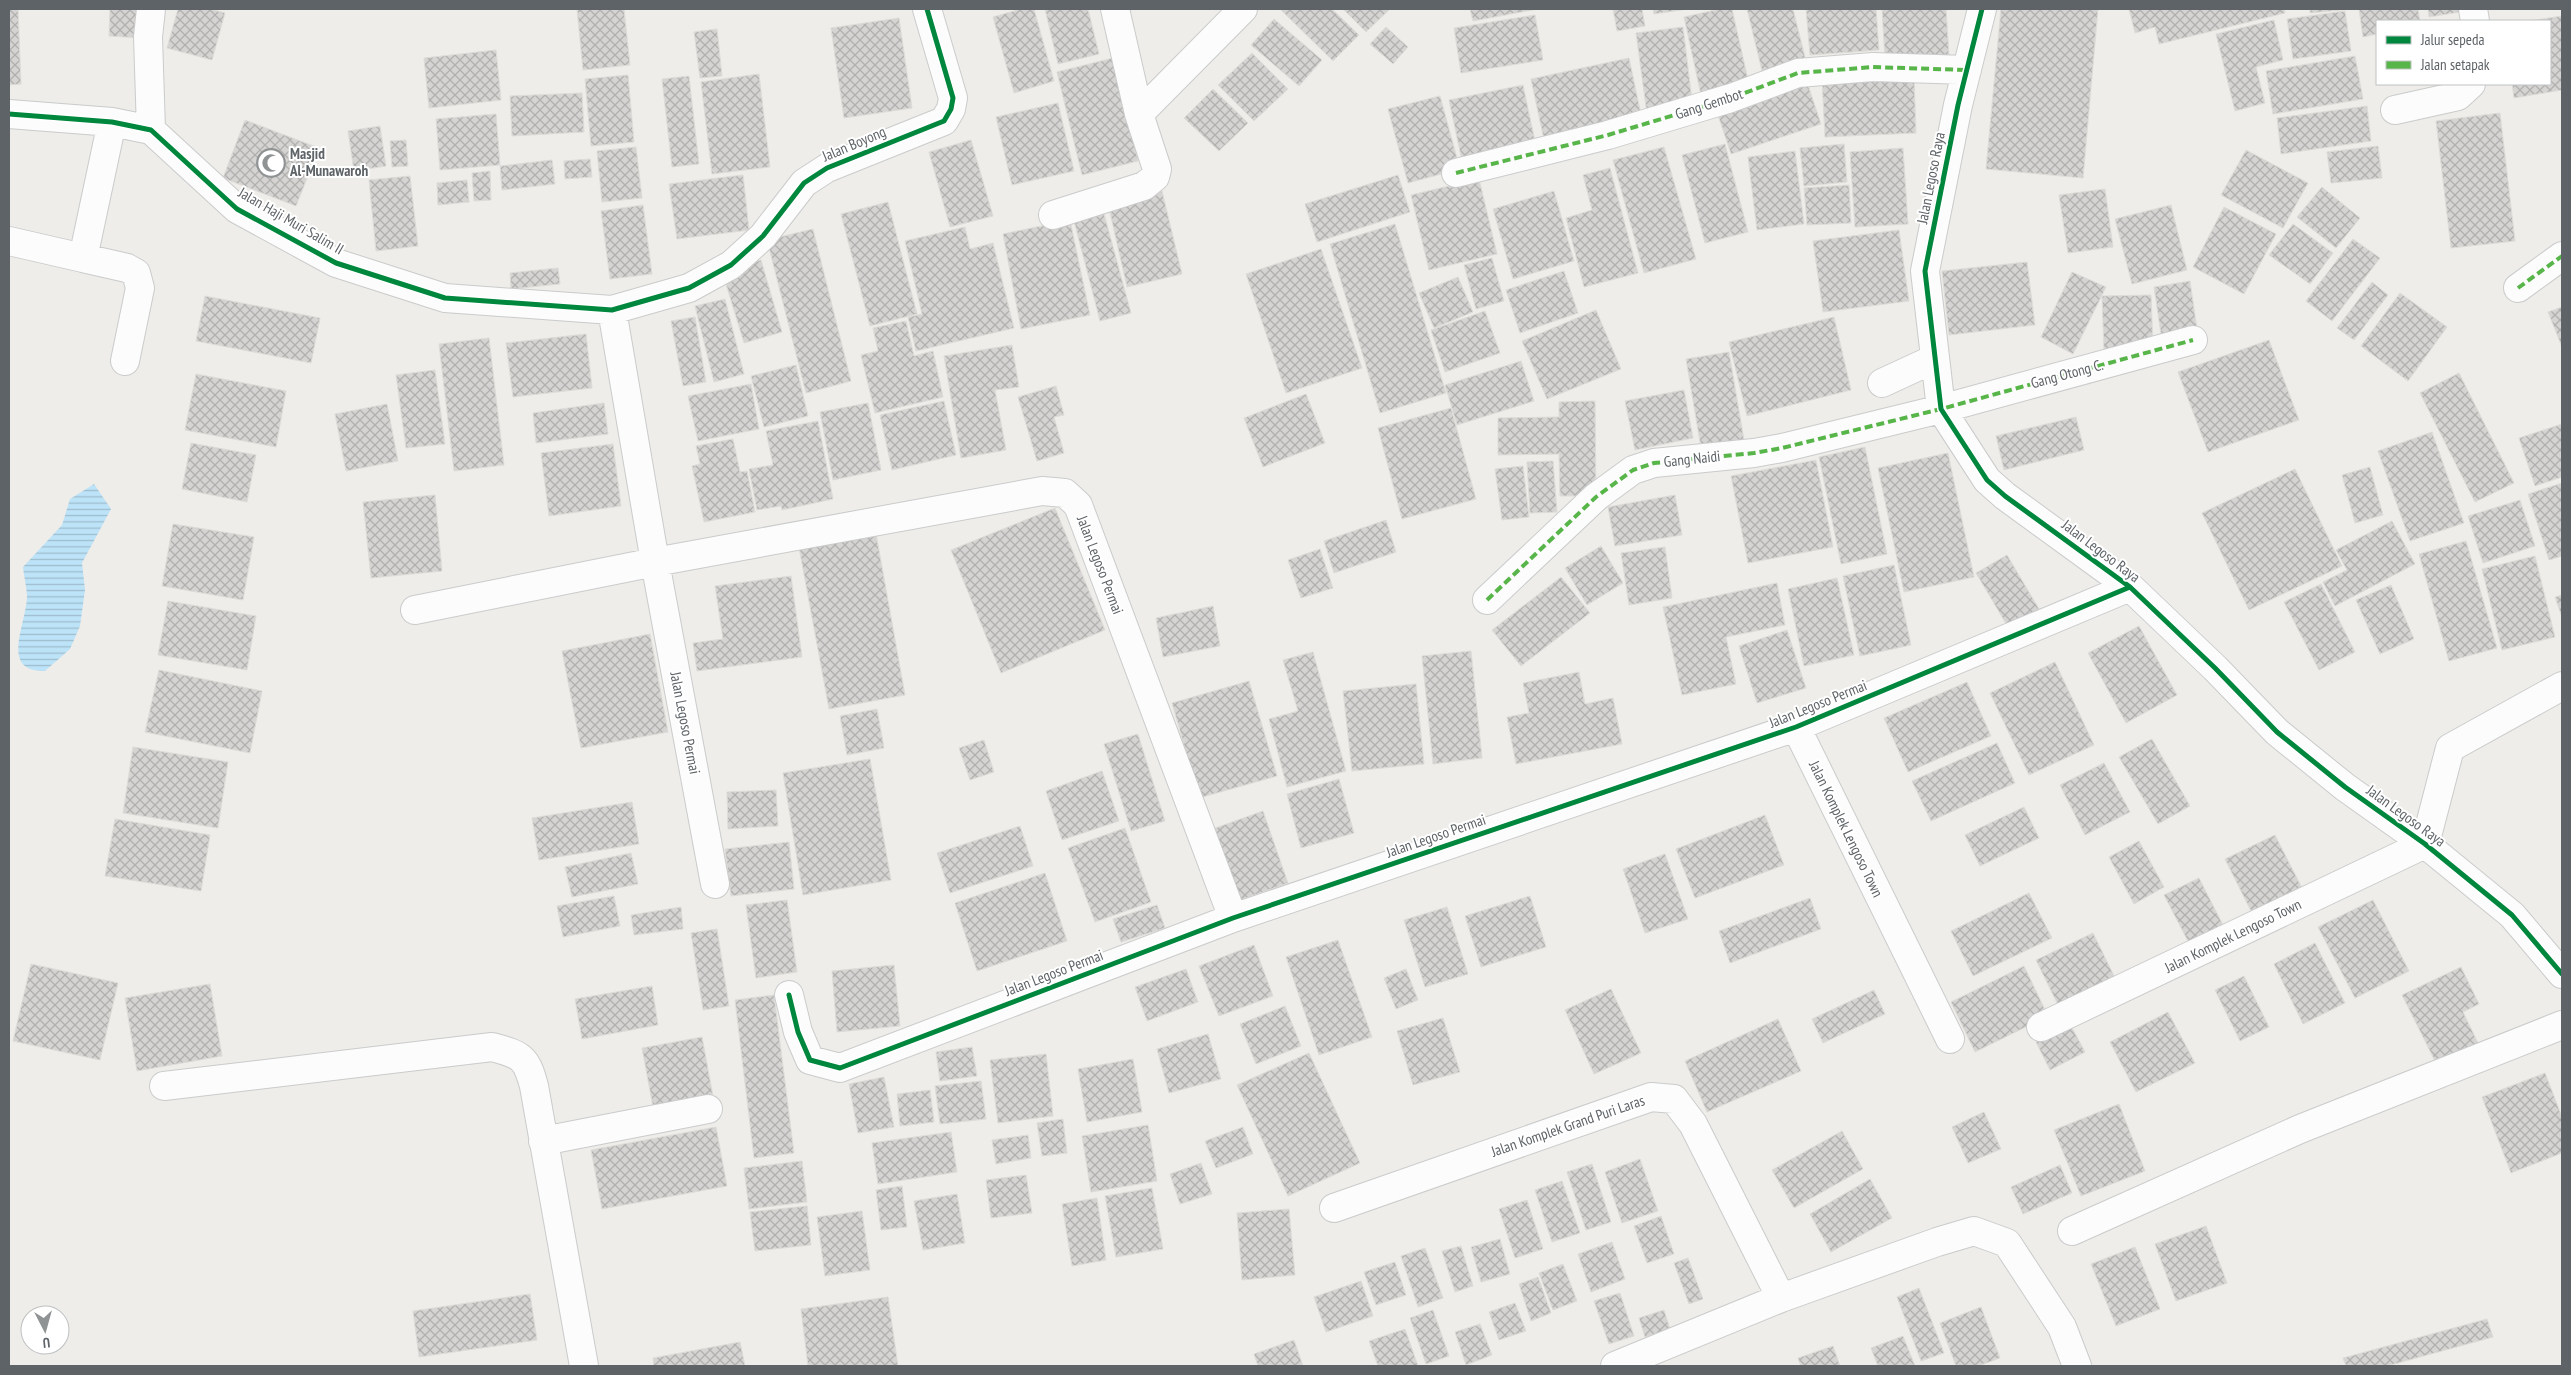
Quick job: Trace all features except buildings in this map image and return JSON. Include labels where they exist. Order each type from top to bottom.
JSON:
[{"type":"street","points":[[9,114],[112,122],[151,130],[148,37],[151,9]]},
{"type":"street","points":[[1053,215],[1150,183],[1157,169],[1139,114],[1115,9]]},
{"type":"street","points":[[1139,114],[1243,9]]},
{"type":"street","name":"Jalan Legoso Raya","points":[[1982,9],[1966,70],[1926,271],[1934,359],[1941,409],[1987,480],[2004,496],[2130,587],[2215,668],[2277,732],[2345,787],[2425,844],[2512,915],[2562,974]]},
{"type":"street","name":"Jalan Boyong","points":[[612,310],[689,288],[731,265],[763,236],[804,183],[811,178],[827,168],[944,121],[951,109],[952,98],[933,10]]},
{"type":"street","name":"Gang Gembot","points":[[1456,173],[1608,135],[1732,98],[1798,73],[1873,67],[1966,70]]},
{"type":"street","points":[[2395,110],[2458,96],[2469,85]]},
{"type":"street","points":[[84,258],[112,122]]},
{"type":"street","name":"Jalan Haji Muri Salim II","points":[[151,130],[237,209],[336,263],[445,298],[612,310]]},
{"type":"street","points":[[9,241],[127,268],[136,273],[140,288],[125,361]]},
{"type":"street","points":[[2518,288],[2562,256]]},
{"type":"street","name":"Jalan Legoso Permai","points":[[612,310],[655,562],[715,884]]},
{"type":"street","name":"Gang Otong C.","points":[[1941,409],[2193,340]]},
{"type":"street","points":[[1882,383],[1934,359]]},
{"type":"street","name":"Gang Naidi","points":[[1487,600],[1596,497],[1633,470],[1668,461],[1754,453],[1941,409]]},
{"type":"street","name":"Jalan Legoso Permai","points":[[415,610],[655,562],[1042,491],[1065,493],[1078,506],[1233,918]]},
{"type":"street","name":"Jalan Legoso Permai","points":[[789,995],[798,1032],[810,1060],[840,1068],[1233,918],[1796,727],[2130,587]]},
{"type":"street","points":[[2425,844],[2450,748],[2562,686]]},
{"type":"street","name":"Jalan Komplek Lengoso Town","points":[[1796,727],[1950,1039]]},
{"type":"street","name":"Jalan Komplek Lengoso Town","points":[[2042,1027],[2425,844]]},
{"type":"street","points":[[2072,1231],[2300,1129],[2562,1025]]},
{"type":"street","points":[[164,1086],[492,1047],[516,1054],[529,1066],[584,1366]]},
{"type":"street","name":"Jalan Komplek Grand Puri Laras","points":[[1334,1208],[1651,1097],[1663,1096],[1674,1099],[1692,1124],[1781,1298]]},
{"type":"street","points":[[544,1141],[708,1109]]},
{"type":"street","points":[[1615,1366],[1781,1298],[1937,1242],[1974,1231],[2007,1243],[2062,1327],[2077,1366]]},
{"type":"water","points":[[94,484],[111,509],[82,563],[85,590],[80,626],[70,649],[45,671],[31,669],[23,664],[19,656],[18,646],[27,598],[23,567],[62,525],[70,499]]},
{"type":"marked path","points":[[1456,173],[1608,135],[1731,98],[1798,73],[1873,67],[1967,70]]},
{"type":"marked path","points":[[2518,288],[2562,256]]},
{"type":"marked path","points":[[1487,600],[1596,497],[1633,470],[1654,463],[1754,453],[1782,448],[1941,409],[2193,340]]},
{"type":"cycle path","points":[[9,114],[112,122],[151,130],[237,209],[336,263],[445,298],[612,310],[689,288],[731,265],[763,236],[804,183],[827,168],[944,121],[951,109],[953,98],[927,9]]},
{"type":"cycle path","points":[[1982,9],[1958,105],[1925,271],[1941,409],[1987,480],[2005,496],[2130,587],[2215,668],[2277,732],[2345,787],[2425,844],[2512,915],[2562,974]]},
{"type":"cycle path","points":[[789,995],[798,1032],[810,1060],[840,1068],[1233,918],[1796,727],[2130,587]]},
{"type":"place","name":"Masjid Al-Munawaroh","points":[[271,163]]}]
